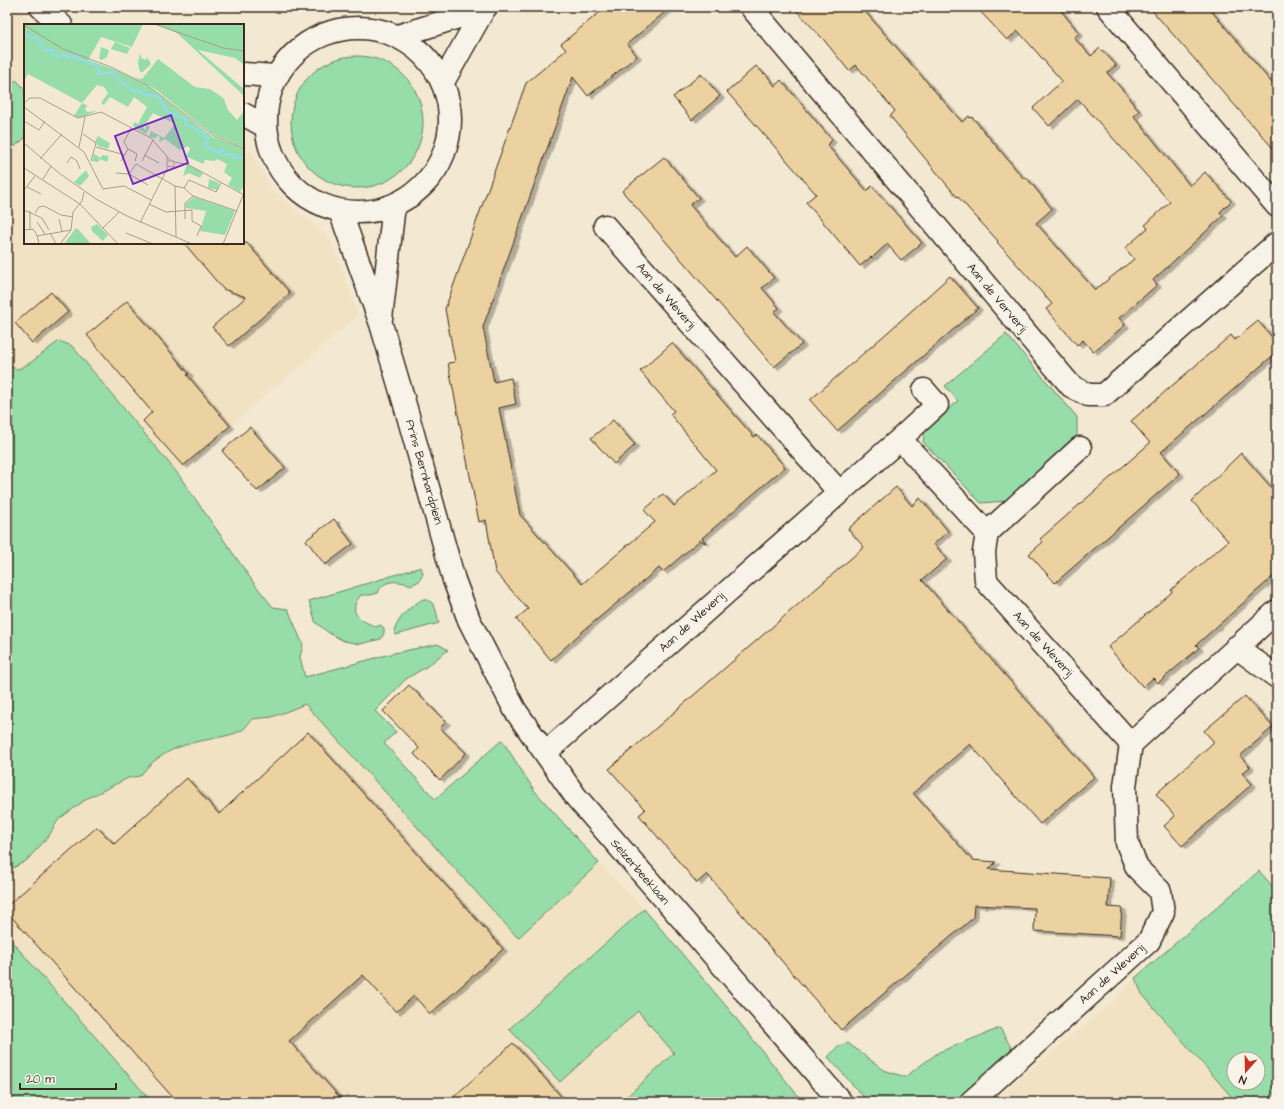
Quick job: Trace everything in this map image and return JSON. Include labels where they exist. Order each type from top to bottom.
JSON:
[{"type":"street","points":[[41,7],[60,24]]},
{"type":"street","name":"Aan de Ververij","points":[[751,7],[1071,386],[1088,395],[1104,395],[1277,243]]},
{"type":"street","points":[[1108,7],[1277,206]]},
{"type":"street","points":[[398,36],[485,8]]},
{"type":"street","points":[[443,82],[485,8]]},
{"type":"street","points":[[365,27],[398,36],[425,55],[443,82],[450,104],[451,127],[446,149],[437,169],[423,186],[394,205],[367,212],[340,211],[312,200],[288,181],[272,156],[265,126],[267,100],[276,76],[300,47],[331,31],[365,27]]},
{"type":"street","points":[[244,74],[276,76]]},
{"type":"street","points":[[244,115],[265,126]]},
{"type":"street","name":"Prins Bernhardplein","points":[[380,324],[394,205]]},
{"type":"street","name":"Prins Bernhardplein","points":[[340,211],[380,324],[403,398],[454,580],[469,620]]},
{"type":"street","name":"Aan de Weverij","points":[[604,226],[839,492]]},
{"type":"street","name":"Aan de Weverij","points":[[545,753],[937,405],[924,390]]},
{"type":"street","points":[[900,439],[987,533],[1080,448]]},
{"type":"street","name":"Aan de Weverij","points":[[971,1102],[1149,941],[1163,912],[1160,891],[1137,868],[1127,843],[1125,786],[1131,744],[986,580],[984,552],[987,533]]},
{"type":"street","points":[[1131,744],[1277,611]]},
{"type":"street","name":"Selzerbeeklaan","points":[[469,620],[515,710],[576,797],[841,1102]]},
{"type":"street","points":[[1236,647],[1277,677]]},
{"type":"shaded area","points":[[7,7],[16,7],[32,24],[24,24],[24,88],[16,80],[7,89]]},
{"type":"shaded area","points":[[24,139],[24,244],[244,244],[244,145],[253,154],[271,188],[329,238],[342,268],[358,316],[260,400],[178,474],[72,346],[59,341],[30,363],[18,369],[7,366],[7,153]]},
{"type":"shaded area","points":[[305,704],[518,938],[599,863],[644,909],[510,1028],[560,1082],[638,1011],[674,1053],[621,1102],[152,1102],[7,936],[7,871],[26,861],[49,836],[59,819],[88,798],[118,782],[128,778],[140,776],[145,769],[162,755],[182,745],[218,738],[242,730],[252,719],[272,717]]},
{"type":"shaded area","points":[[1135,978],[1142,994],[1236,1102],[991,1102],[1116,999]]},
{"type":"green space","points":[[357,56],[382,61],[399,71],[408,80],[418,97],[423,122],[418,147],[408,164],[399,173],[382,183],[357,188],[332,183],[315,173],[306,164],[296,147],[291,122],[296,97],[306,80],[315,71],[332,61]]},
{"type":"green space","points":[[16,80],[24,88],[24,139],[7,153],[7,89]]},
{"type":"green space","points":[[1006,334],[1077,417],[1077,438],[1006,501],[981,503],[923,442],[925,430],[958,401],[945,386]]},
{"type":"green space","points":[[59,341],[72,346],[178,474],[253,582],[273,607],[288,609],[303,645],[300,657],[305,677],[394,653],[438,644],[448,650],[426,667],[406,679],[375,711],[396,732],[384,743],[435,799],[502,740],[534,790],[599,863],[518,938],[305,704],[272,717],[252,719],[239,732],[187,744],[161,756],[146,768],[140,776],[128,778],[88,798],[59,819],[49,836],[26,861],[7,871],[7,366],[18,369],[30,363]]},
{"type":"green space","points":[[421,567],[423,574],[419,581],[412,585],[402,582],[388,583],[380,588],[378,593],[361,595],[356,602],[356,614],[361,620],[376,627],[380,625],[384,628],[384,633],[381,639],[360,644],[344,641],[329,633],[316,623],[309,601]]},
{"type":"green space","points":[[423,599],[431,602],[435,607],[439,623],[396,635],[394,631],[402,616]]},
{"type":"green space","points":[[1259,871],[1277,891],[1277,1102],[1236,1102],[1226,1091],[1266,1091],[1266,1051],[1226,1051],[1226,1091],[1142,994],[1135,978]]},
{"type":"green space","points":[[644,909],[727,1007],[803,1102],[621,1102],[674,1053],[638,1011],[560,1082],[509,1029]]},
{"type":"green space","points":[[7,936],[152,1102],[7,1102]]},
{"type":"green space","points":[[1000,1028],[1013,1051],[954,1102],[868,1102],[828,1057],[838,1046],[848,1043],[884,1070],[905,1077],[939,1052]]},
{"type":"building","points":[[606,7],[671,7],[627,44],[637,56],[588,96],[573,77],[483,327],[494,382],[511,378],[516,404],[499,408],[520,515],[582,584],[655,522],[644,510],[663,494],[674,506],[716,470],[670,414],[674,411],[640,371],[672,343],[754,437],[757,435],[785,467],[702,538],[706,543],[700,540],[663,572],[659,568],[583,631],[551,660],[516,619],[528,609],[495,572],[486,520],[479,522],[448,363],[455,362],[445,309],[526,83],[566,50],[561,44]]},
{"type":"building","points":[[793,7],[861,7],[962,122],[969,116],[970,118],[972,117],[1024,179],[1026,177],[1052,209],[1036,223],[1095,290],[1134,259],[1125,248],[1148,228],[1145,225],[1170,202],[1078,99],[1049,126],[1033,108],[1062,81],[1018,31],[1007,40],[976,7],[1058,7],[1079,33],[1074,38],[1091,56],[1100,48],[1116,65],[1107,73],[1130,98],[1129,99],[1139,111],[1134,116],[1190,186],[1205,172],[1231,201],[1220,212],[1223,216],[1153,280],[1157,285],[1119,318],[1125,325],[1093,352],[1083,340],[1077,345],[1046,309],[1052,304],[997,242],[998,241],[957,197],[890,116],[895,111],[856,65],[849,71],[824,40]]},
{"type":"building","points":[[1149,7],[1208,7],[1277,89],[1277,153],[1253,125]]},
{"type":"building","points":[[756,66],[764,74],[765,73],[775,86],[781,80],[832,140],[827,145],[867,191],[872,186],[922,243],[901,260],[887,244],[872,258],[871,257],[860,266],[806,202],[816,194],[727,92]]},
{"type":"building","points":[[701,74],[720,96],[692,120],[673,97]]},
{"type":"building","points":[[664,157],[699,198],[690,205],[735,257],[747,246],[774,278],[762,288],[779,308],[774,312],[802,344],[774,367],[622,191]]},
{"type":"building","points":[[247,243],[290,293],[229,346],[212,327],[246,297],[223,289],[185,244]]},
{"type":"building","points":[[950,276],[978,308],[837,431],[810,400]]},
{"type":"building","points":[[51,292],[68,312],[32,343],[15,323]]},
{"type":"building","points":[[127,301],[189,374],[187,375],[230,426],[183,466],[143,421],[152,412],[87,335]]},
{"type":"building","points":[[1258,321],[1277,343],[1277,352],[1161,452],[1180,474],[1055,583],[1029,554],[1043,542],[1040,539],[1150,443],[1131,421],[1231,335],[1235,340]]},
{"type":"building","points":[[613,420],[635,445],[614,464],[591,438]]},
{"type":"building","points":[[250,427],[285,468],[257,491],[222,451]]},
{"type":"building","points":[[1241,453],[1277,494],[1277,573],[1196,645],[1199,648],[1158,683],[1153,678],[1143,687],[1108,647],[1228,541],[1192,501]]},
{"type":"building","points":[[896,487],[912,506],[920,498],[948,531],[934,544],[947,559],[922,580],[1094,777],[1040,824],[970,744],[913,793],[972,860],[996,862],[989,869],[1110,878],[1108,907],[1122,908],[1120,936],[1034,931],[1035,908],[974,905],[973,918],[841,1030],[707,874],[697,883],[639,815],[645,810],[609,769],[864,547],[848,529]]},
{"type":"building","points":[[334,519],[353,544],[325,565],[306,540]]},
{"type":"building","points":[[409,685],[446,722],[440,728],[466,753],[440,780],[414,754],[419,748],[383,711]]},
{"type":"building","points":[[1245,696],[1273,727],[1240,756],[1250,767],[1242,773],[1252,784],[1182,846],[1164,826],[1175,816],[1156,794],[1214,742],[1204,731]]},
{"type":"building","points":[[308,732],[503,949],[430,1014],[414,996],[396,1012],[363,975],[289,1041],[344,1102],[177,1102],[7,912],[7,906],[97,827],[114,844],[187,778],[219,814]]},
{"type":"building","points":[[513,1043],[566,1102],[448,1102]]}]
